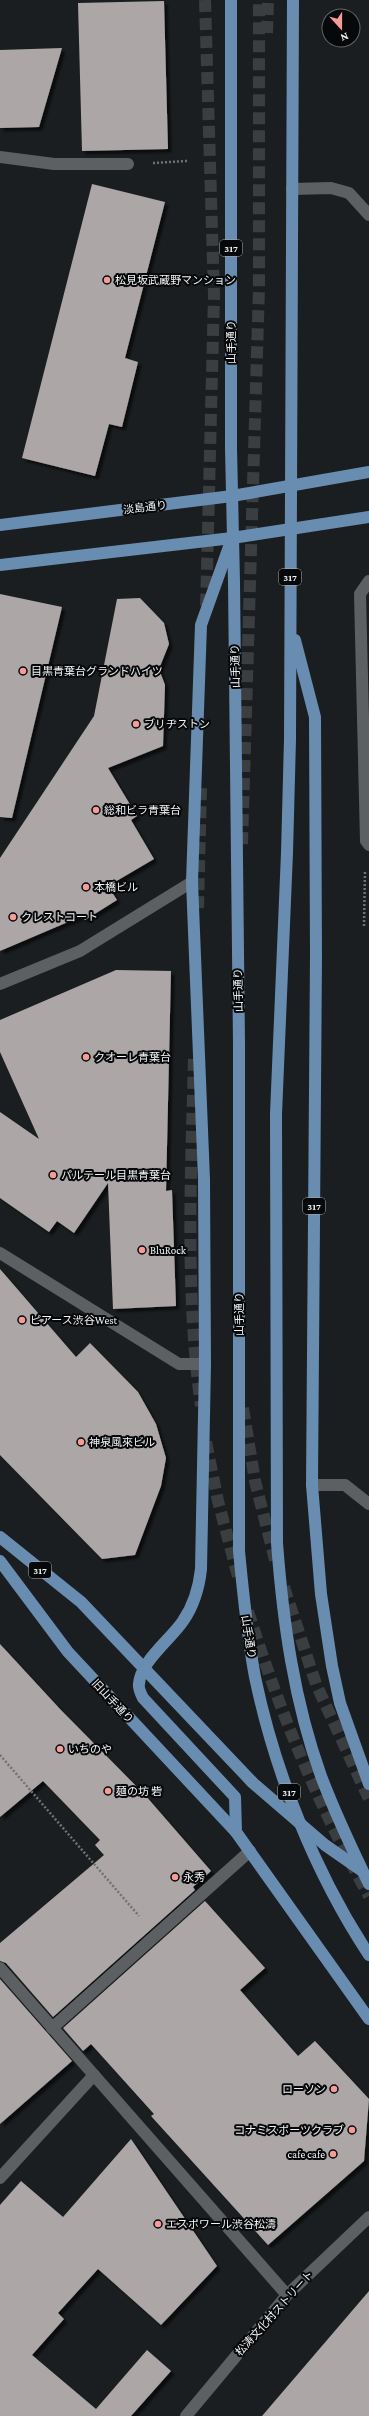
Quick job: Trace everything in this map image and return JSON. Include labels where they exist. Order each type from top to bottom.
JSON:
[{"type":"main road","name":"山手通り","points":[[231,0],[232,538],[239,1119],[239,1551],[246,1616],[256,1677],[270,1732],[288,1788],[310,1844],[334,1894],[369,1955]]},
{"type":"main road","name":"317","points":[[293,0],[289,487],[291,623],[287,854],[276,1114],[277,1543],[282,1609],[291,1665],[321,1775],[369,1884]]},
{"type":"main road","name":"淡島通り","points":[[0,525],[232,496],[369,472]]},
{"type":"main road","points":[[0,565],[232,538],[369,517]]},
{"type":"main road","name":"317","points":[[232,538],[201,625],[192,882],[204,1179],[205,1364],[201,1569],[199,1588],[192,1606],[183,1622],[143,1670],[138,1684],[143,1698],[235,1797],[236,1832],[369,2019]]},
{"type":"main road","name":"317","points":[[291,623],[315,717],[316,957],[312,1485],[321,1594],[332,1666],[340,1703],[367,1775]]},
{"type":"main road","name":"317","points":[[0,1537],[80,1602],[143,1670],[254,1783],[284,1811],[326,1845],[369,1875]]},
{"type":"main road","name":"旧山手通り","points":[[0,1561],[68,1652],[236,1832]]},
{"type":"street","points":[[0,157],[54,164],[128,164]]},
{"type":"street","points":[[292,189],[331,188],[349,192],[369,215]]},
{"type":"street","points":[[367,843],[360,594],[369,581]]},
{"type":"street","points":[[0,984],[80,951],[192,882]]},
{"type":"street","points":[[0,1253],[179,1364],[205,1364]]},
{"type":"street","points":[[312,1485],[345,1485],[369,1504]]},
{"type":"street","points":[[52,2028],[250,1851]]},
{"type":"street","points":[[0,1968],[287,2295]]},
{"type":"street","points":[[0,2178],[94,2075]]},
{"type":"street","name":"松涛文化村ストリート","points":[[186,2416],[287,2295],[369,2217]]},
{"type":"path","points":[[128,164],[187,161]]},
{"type":"path","points":[[364,926],[367,843]]},
{"type":"path","points":[[0,1755],[156,1936]]},
{"type":"building","points":[[164,1],[168,149],[82,151],[78,3]]},
{"type":"building","points":[[62,48],[39,127],[0,128],[0,50]]},
{"type":"building","name":"松見坂武蔵野マンション","points":[[92,184],[165,202],[125,358],[138,362],[122,427],[109,424],[95,476],[22,458]]},
{"type":"building","name":"目黒青葉台グランドハイツ","points":[[0,594],[62,607],[12,818],[0,817]]},
{"type":"building","points":[[140,598],[164,623],[169,644],[159,669],[165,685],[163,746],[108,768],[137,816],[131,820],[154,859],[108,886],[117,900],[85,920],[82,916],[0,951],[0,858],[94,716],[117,599]]},
{"type":"building","points":[[116,970],[171,971],[166,1191],[172,1190],[176,1306],[113,1309],[108,1183],[74,1233],[57,1221],[49,1232],[0,1198],[0,1112],[39,1139],[0,1052],[0,1020]]},
{"type":"building","name":"神泉風來ビル","points":[[0,1269],[76,1357],[90,1343],[138,1392],[156,1424],[166,1458],[161,1486],[135,1555],[102,1559],[0,1455]]},
{"type":"building","points":[[0,1644],[60,1709],[145,1795],[211,1871],[193,1887],[195,1890],[53,2017],[6,1963],[0,1961],[0,1943],[104,1855],[95,1845],[100,1840],[43,1781],[0,1817]]},
{"type":"building","points":[[205,1901],[265,1968],[240,1990],[298,2056],[315,2041],[369,2099],[364,2161],[268,2245],[151,2116],[154,2114],[91,2044],[83,2051],[63,2028]]},
{"type":"building","points":[[0,1979],[72,2061],[0,2124]]},
{"type":"building","points":[[131,2139],[217,2266],[161,2325],[98,2269],[58,2313],[64,2319],[32,2355],[96,2409],[147,2350],[171,2371],[131,2416],[0,2416],[0,2205],[21,2181],[63,2217]]},
{"type":"building","points":[[369,2291],[369,2416],[262,2416]]},
{"type":"tunnel","points":[[205,0],[214,295],[206,609]]},
{"type":"tunnel","points":[[242,844],[259,288],[259,0]]},
{"type":"tunnel","points":[[267,33],[268,0]]},
{"type":"tunnel","points":[[198,908],[201,787]]},
{"type":"tunnel","points":[[194,1059],[190,1233],[193,1320],[201,1406]]},
{"type":"tunnel","points":[[243,1408],[255,1481],[275,1560]]},
{"type":"tunnel","points":[[206,1442],[218,1501],[239,1580]]},
{"type":"tunnel","points":[[284,1587],[316,1684],[369,1799]]},
{"type":"tunnel","points":[[248,1611],[286,1721],[316,1792],[350,1862],[369,1896]]},
{"type":"place","name":"松見坂武蔵野マンション","points":[[107,280]]},
{"type":"place","name":"目黒青葉台グランドハイツ","points":[[23,671]]},
{"type":"place","name":"ブリヂストン","points":[[136,724]]},
{"type":"place","name":"総和ビラ青葉台","points":[[96,810]]},
{"type":"place","name":"本橋ビル","points":[[86,887]]},
{"type":"place","name":"クレストコート","points":[[13,917]]},
{"type":"place","name":"クオーレ青葉台","points":[[86,1057]]},
{"type":"place","name":"パルテール目黒青葉台","points":[[53,1175]]},
{"type":"place","name":"BluRock","points":[[142,1250]]},
{"type":"place","name":"ピアース渋谷West","points":[[22,1320]]},
{"type":"place","name":"神泉風來ビル","points":[[81,1442]]},
{"type":"place","name":"いちのや","points":[[60,1749]]},
{"type":"place","name":"麺の坊 砦","points":[[108,1791]]},
{"type":"place","name":"永秀","points":[[175,1877]]},
{"type":"place","name":"ローソン","points":[[334,2089]]},
{"type":"place","name":"コナミスポーツクラブ","points":[[352,2130]]},
{"type":"place","name":"cafe cafe","points":[[333,2154]]},
{"type":"place","name":"エスポワール渋谷松濤","points":[[158,2224]]}]
